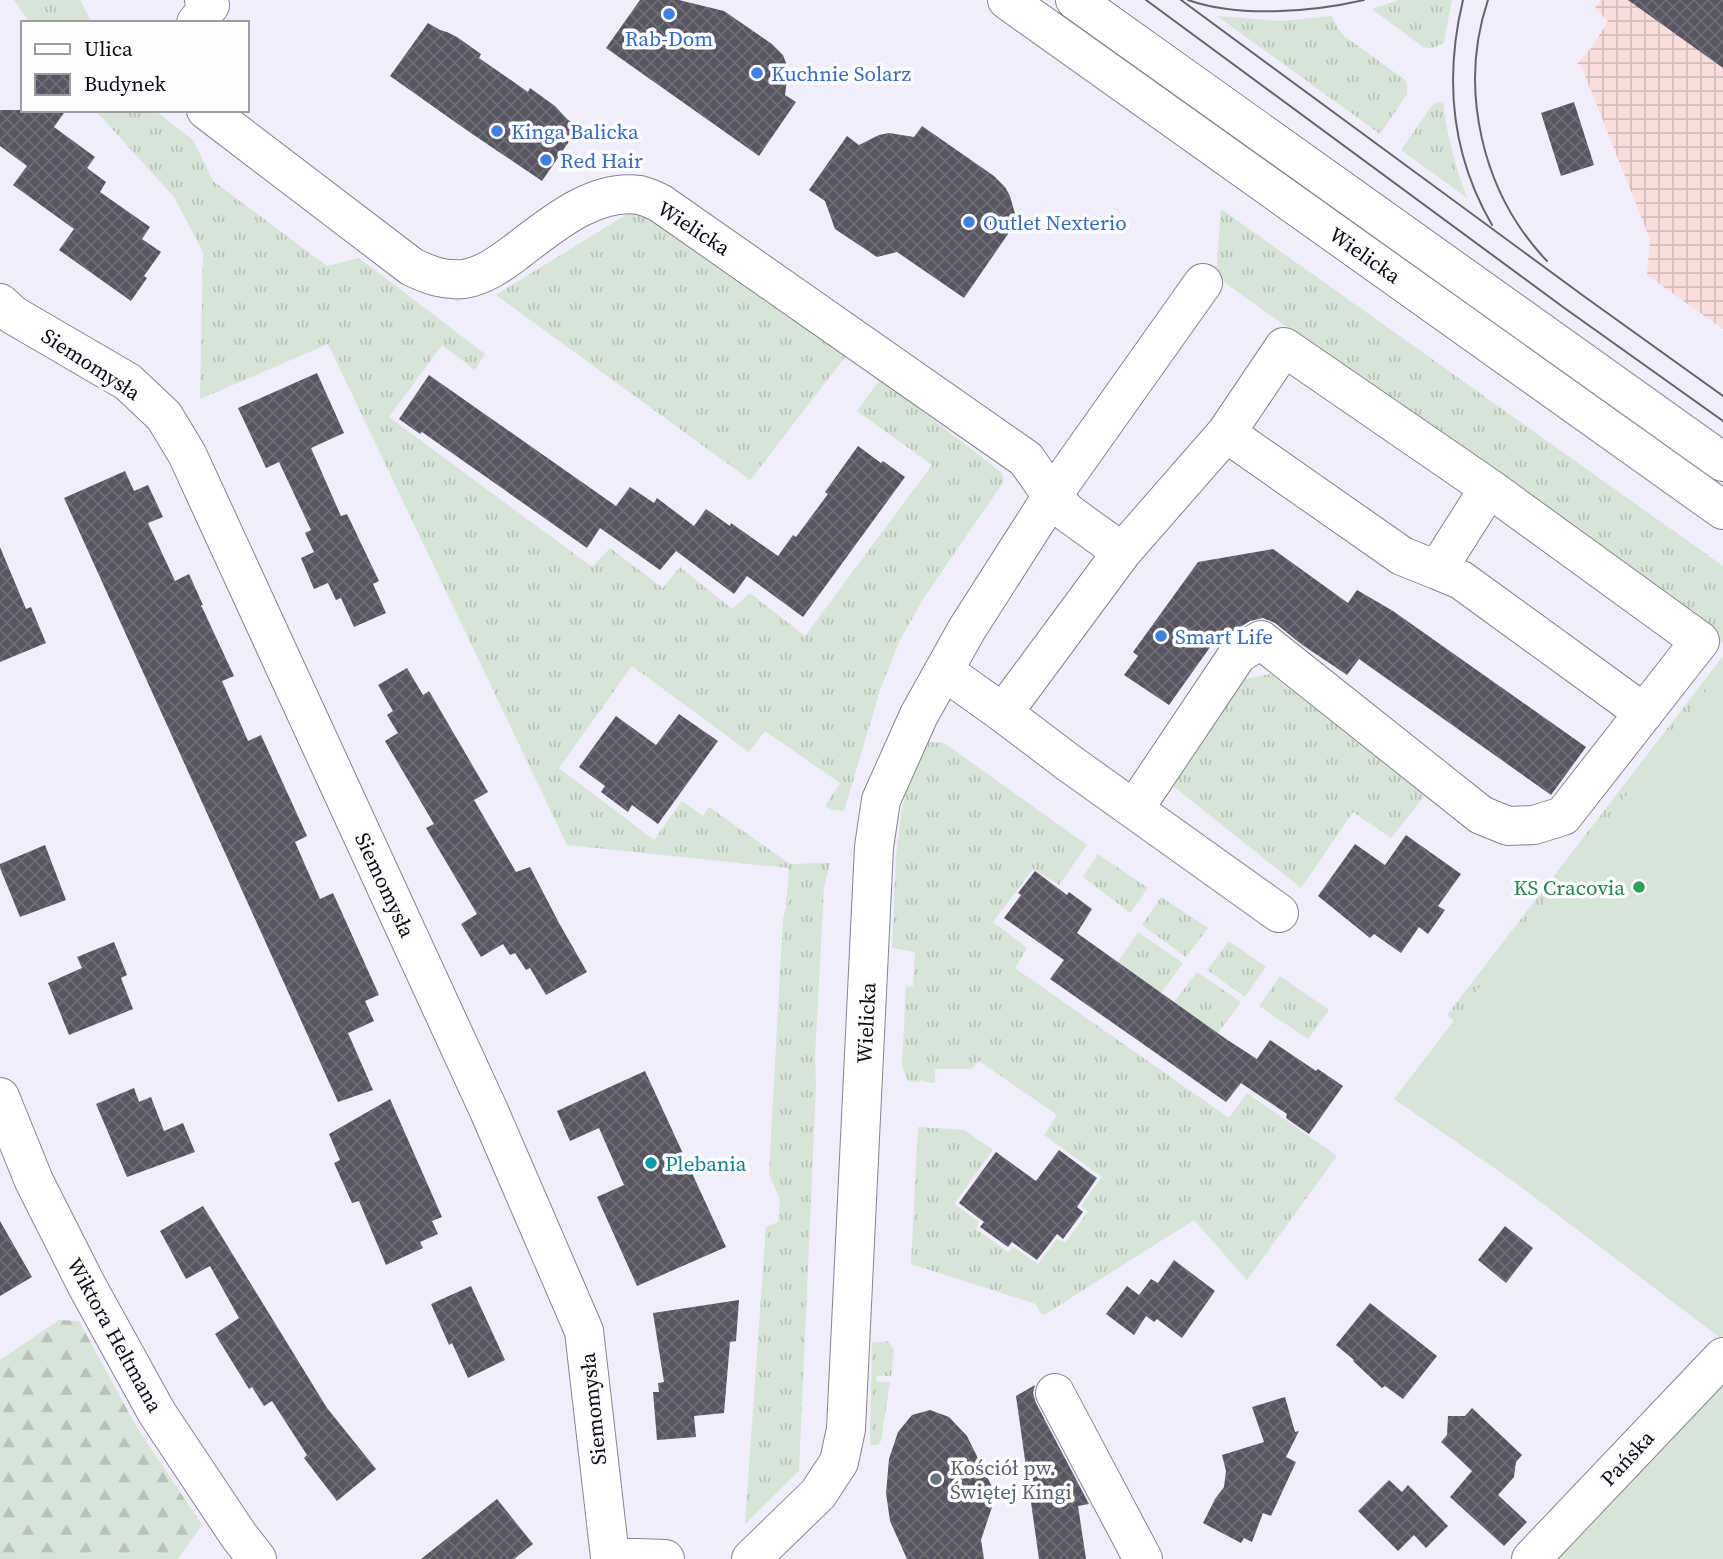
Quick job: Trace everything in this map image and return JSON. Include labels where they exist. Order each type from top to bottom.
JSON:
[{"type":"street","points":[[198,21],[210,5],[204,0]]},
{"type":"street","name":"Wielicka","points":[[1007,0],[1723,510]]},
{"type":"street","name":"Wielicka","points":[[1075,0],[1723,462]]},
{"type":"street","name":"Wielicka","points":[[209,112],[412,267],[434,277],[466,279],[485,273],[568,215],[593,202],[619,194],[641,195],[660,203],[1026,459],[1052,496],[1068,513],[1122,552]]},
{"type":"street","name":"Wielicka","points":[[751,1559],[818,1494],[839,1462],[846,1429],[874,847],[881,800],[919,715],[967,629],[1052,496],[1203,283]]},
{"type":"street","name":"Siemomysła","points":[[0,303],[13,315],[128,382],[164,416],[187,454],[489,1111],[584,1331],[609,1558]]},
{"type":"street","points":[[1003,713],[1122,552],[1226,432],[1283,347],[1489,488],[1700,641],[1563,817],[1534,825],[1508,826],[1481,814],[1261,640],[1238,654],[1134,809]]},
{"type":"street","points":[[1226,432],[1402,556],[1461,580],[1644,713]]},
{"type":"street","points":[[1437,570],[1489,488]]},
{"type":"street","points":[[944,671],[1279,913]]},
{"type":"street","name":"Wiktora Heltmana","points":[[0,1097],[40,1193],[87,1286],[157,1413],[257,1559]]},
{"type":"street","name":"Pańska","points":[[1531,1559],[1723,1357]]},
{"type":"street","points":[[1055,1393],[1143,1559]]},
{"type":"street","points":[[609,1558],[665,1559]]},
{"type":"shaded area","points":[[1601,0],[1723,0],[1723,329],[1647,275],[1650,239],[1581,65],[1577,64],[1592,47],[1608,21],[1595,8]]},
{"type":"green space","points":[[14,0],[80,0],[91,21],[29,21]]},
{"type":"green space","points":[[1399,0],[1452,0],[1444,42],[1434,48],[1423,47],[1372,9]]},
{"type":"green space","points":[[1217,16],[1280,21],[1332,16],[1344,36],[1404,79],[1407,83],[1407,94],[1380,134]]},
{"type":"green space","points":[[1443,102],[1452,151],[1467,198],[1401,150],[1431,107],[1435,103]]},
{"type":"green space","points":[[97,112],[157,112],[193,140],[213,181],[327,266],[359,258],[485,354],[475,370],[442,345],[389,417],[592,567],[610,548],[663,588],[680,567],[732,609],[750,593],[805,636],[932,465],[857,411],[880,379],[1001,472],[1004,481],[923,599],[899,642],[881,687],[844,811],[825,806],[840,783],[765,731],[749,752],[632,666],[559,768],[654,840],[682,801],[703,816],[709,807],[790,864],[830,863],[824,887],[815,1057],[816,1086],[799,1471],[745,1524],[766,1227],[778,1222],[780,1200],[769,1174],[783,919],[789,868],[567,845],[328,344],[200,399],[203,252],[174,197]]},
{"type":"green space","points":[[637,208],[852,348],[750,480],[496,295]]},
{"type":"green space","points":[[1221,209],[1723,566],[1723,643],[1216,276]]},
{"type":"green space","points":[[1723,656],[1723,745],[1491,1054],[1447,1015]]},
{"type":"green space","points":[[1270,674],[1426,794],[1391,838],[1353,812],[1301,888],[1173,786],[1213,722],[1246,679]]},
{"type":"green space","name":"KS Cracovia","points":[[1723,674],[1723,1340],[1513,1181],[1394,1099],[1718,675]]},
{"type":"green space","points":[[928,742],[944,743],[1087,845],[1059,885],[1033,869],[993,922],[1027,948],[1015,968],[1229,1118],[1247,1093],[1337,1156],[1247,1280],[1194,1220],[1044,1315],[1036,1304],[911,1264],[918,1127],[964,1130],[993,1150],[954,1204],[979,1222],[976,1229],[1008,1252],[1013,1247],[1038,1264],[1057,1239],[1065,1243],[1088,1212],[1081,1206],[1102,1177],[1044,1135],[1057,1115],[979,1061],[971,1069],[935,1069],[935,1083],[908,1081],[902,1065],[906,986],[913,987],[915,952],[892,948],[896,856],[908,782]]},
{"type":"green space","points":[[1098,854],[1148,888],[1130,913],[1083,877]]},
{"type":"green space","points":[[1161,897],[1208,928],[1186,957],[1142,925]]},
{"type":"green space","points":[[1138,932],[1183,963],[1161,993],[1118,962]]},
{"type":"green space","points":[[1229,941],[1266,967],[1245,997],[1207,970]]},
{"type":"green space","points":[[1197,972],[1241,1002],[1218,1033],[1174,1002]]},
{"type":"green space","points":[[1280,976],[1329,1010],[1308,1039],[1259,1006]]},
{"type":"green space","points":[[59,1320],[79,1321],[137,1428],[202,1525],[178,1559],[0,1559],[0,1360]]},
{"type":"green space","points":[[888,1341],[894,1350],[891,1376],[876,1376],[877,1382],[890,1382],[881,1441],[878,1445],[870,1445],[872,1343]]},
{"type":"green space","points":[[1723,1382],[1723,1559],[1551,1559]]},
{"type":"building","points":[[640,0],[679,0],[724,11],[772,44],[783,55],[788,72],[785,95],[796,102],[759,156],[606,48]]},
{"type":"building","points":[[1628,0],[1723,0],[1723,68]]},
{"type":"building","points":[[428,23],[457,37],[481,54],[479,58],[528,92],[530,88],[579,127],[542,181],[390,76]]},
{"type":"building","points":[[1574,102],[1594,165],[1561,176],[1541,113]]},
{"type":"building","points":[[0,110],[65,112],[54,127],[95,157],[87,168],[106,182],[100,192],[150,227],[142,239],[161,252],[131,301],[59,250],[74,229],[13,185],[27,166],[0,146]]},
{"type":"building","points":[[922,126],[994,176],[1005,187],[1017,221],[964,298],[897,252],[877,257],[835,229],[825,201],[809,190],[847,136],[859,145],[889,133],[914,137]]},
{"type":"building","points":[[317,373],[344,433],[311,448],[341,516],[347,514],[379,581],[373,584],[386,613],[354,627],[341,598],[336,600],[328,583],[314,589],[301,558],[314,552],[305,533],[311,530],[279,462],[266,468],[238,408]]},
{"type":"building","points":[[429,375],[616,506],[630,487],[654,503],[657,498],[694,526],[706,509],[778,556],[828,494],[825,492],[858,446],[905,477],[803,617],[747,576],[734,594],[676,551],[660,570],[600,528],[587,548],[422,432],[420,434],[399,419]]},
{"type":"building","points":[[125,471],[134,491],[148,485],[163,517],[148,523],[175,581],[189,574],[234,676],[222,681],[248,741],[261,735],[307,836],[295,842],[320,899],[333,893],[379,995],[365,1001],[374,1021],[348,1033],[373,1090],[338,1102],[64,498]]},
{"type":"building","points":[[0,547],[26,609],[31,607],[46,643],[0,662]]},
{"type":"building","points":[[1273,549],[1348,603],[1357,590],[1393,611],[1586,747],[1551,795],[1359,659],[1347,675],[1275,623],[1263,618],[1250,621],[1221,641],[1218,636],[1169,705],[1124,675],[1138,656],[1133,652],[1198,562]]},
{"type":"building","points":[[407,668],[423,695],[429,691],[488,792],[474,800],[516,872],[530,867],[587,972],[546,995],[530,968],[526,970],[515,953],[510,955],[503,944],[481,957],[461,924],[477,914],[426,828],[434,824],[385,741],[398,733],[387,715],[393,711],[378,685]]},
{"type":"building","points":[[679,714],[718,741],[658,824],[632,805],[628,812],[601,792],[605,786],[579,767],[616,716],[656,745]]},
{"type":"building","points":[[1406,835],[1461,874],[1438,906],[1445,910],[1428,934],[1419,927],[1401,953],[1374,934],[1370,938],[1318,896],[1355,844],[1385,865]]},
{"type":"building","points":[[45,845],[66,900],[20,917],[0,864]]},
{"type":"building","points":[[1035,871],[1067,895],[1069,892],[1092,909],[1077,933],[1226,1039],[1257,1059],[1270,1040],[1343,1086],[1309,1134],[1286,1118],[1287,1114],[1241,1083],[1226,1102],[1050,979],[1064,960],[1004,918]]},
{"type":"building","points":[[114,942],[127,975],[121,978],[133,1009],[69,1035],[48,983],[82,968],[77,957]]},
{"type":"building","name":"Plebania","points":[[645,1071],[726,1247],[637,1286],[597,1197],[624,1185],[599,1128],[570,1141],[557,1111]]},
{"type":"building","points":[[134,1088],[139,1102],[151,1097],[164,1131],[183,1123],[195,1152],[127,1177],[96,1104]]},
{"type":"building","points":[[390,1099],[442,1217],[432,1221],[438,1234],[420,1242],[423,1248],[386,1265],[359,1201],[352,1203],[334,1163],[340,1160],[329,1134]]},
{"type":"building","points":[[1059,1150],[1097,1178],[1077,1207],[1083,1212],[1063,1239],[1057,1234],[1037,1260],[1012,1242],[1008,1247],[980,1227],[984,1222],[959,1203],[996,1152],[1036,1181]]},
{"type":"building","points":[[203,1206],[327,1408],[376,1469],[337,1501],[304,1458],[307,1455],[272,1401],[264,1406],[252,1387],[249,1389],[215,1334],[239,1318],[210,1266],[186,1279],[160,1231]]},
{"type":"building","points":[[0,1221],[32,1277],[0,1296]]},
{"type":"building","points":[[1505,1226],[1533,1248],[1506,1283],[1478,1260]]},
{"type":"building","points":[[1174,1260],[1215,1291],[1182,1338],[1157,1319],[1154,1322],[1146,1316],[1134,1335],[1106,1314],[1127,1286],[1139,1295],[1151,1279],[1158,1283]]},
{"type":"building","points":[[471,1286],[505,1360],[468,1378],[452,1343],[449,1345],[431,1304]]},
{"type":"building","points":[[739,1300],[736,1341],[730,1342],[724,1413],[694,1416],[696,1437],[657,1440],[653,1392],[659,1392],[658,1383],[664,1382],[653,1313]]},
{"type":"building","points":[[1370,1303],[1437,1356],[1403,1399],[1385,1386],[1382,1388],[1336,1345]]},
{"type":"building","points":[[1035,1385],[1033,1393],[1036,1403],[1089,1504],[1078,1506],[1086,1559],[1039,1559],[1016,1396]]},
{"type":"building","points":[[1285,1397],[1295,1432],[1299,1431],[1286,1457],[1296,1462],[1271,1516],[1263,1513],[1252,1542],[1244,1538],[1241,1543],[1203,1523],[1224,1487],[1226,1471],[1222,1455],[1264,1442],[1252,1407]]},
{"type":"building","points":[[1472,1408],[1522,1455],[1516,1462],[1514,1477],[1498,1495],[1527,1522],[1504,1546],[1450,1497],[1472,1471],[1441,1442],[1447,1435],[1448,1416],[1465,1416]]},
{"type":"building","name":"Kościół pw. Świętej Kingi","points":[[930,1410],[949,1417],[967,1436],[996,1495],[981,1540],[984,1559],[907,1559],[890,1521],[886,1493],[889,1459],[898,1432],[912,1415]]},
{"type":"building","points":[[1389,1480],[1402,1492],[1408,1485],[1448,1526],[1426,1548],[1414,1535],[1398,1551],[1358,1511]]},
{"type":"building","points":[[497,1499],[533,1544],[514,1559],[421,1559]]},
{"type":"tram line","points":[[1146,0],[1563,307],[1723,421]]},
{"type":"tram line","points":[[1181,0],[1723,396]]},
{"type":"tram line","points":[[1188,0],[1208,6],[1252,11],[1322,8],[1364,0]]},
{"type":"tram line","points":[[1463,0],[1454,58],[1455,116],[1468,171],[1492,225]]},
{"type":"tram line","points":[[1488,0],[1479,34],[1475,69],[1476,104],[1482,138],[1492,172],[1506,204],[1547,261]]},
{"type":"place","name":"Rab-Dom","points":[[669,14]]},
{"type":"place","name":"Kuchnie Solarz","points":[[757,73]]},
{"type":"place","name":"Kinga Balicka","points":[[497,131]]},
{"type":"place","name":"Red Hair","points":[[546,160]]},
{"type":"place","name":"Outlet Nexterio","points":[[969,222]]},
{"type":"place","name":"Smart Life","points":[[1161,636]]},
{"type":"place","name":"KS Cracovia","points":[[1639,887]]},
{"type":"place","name":"Plebania","points":[[651,1163]]},
{"type":"place","name":"Kościół pw. Świętej Kingi","points":[[936,1479]]}]
